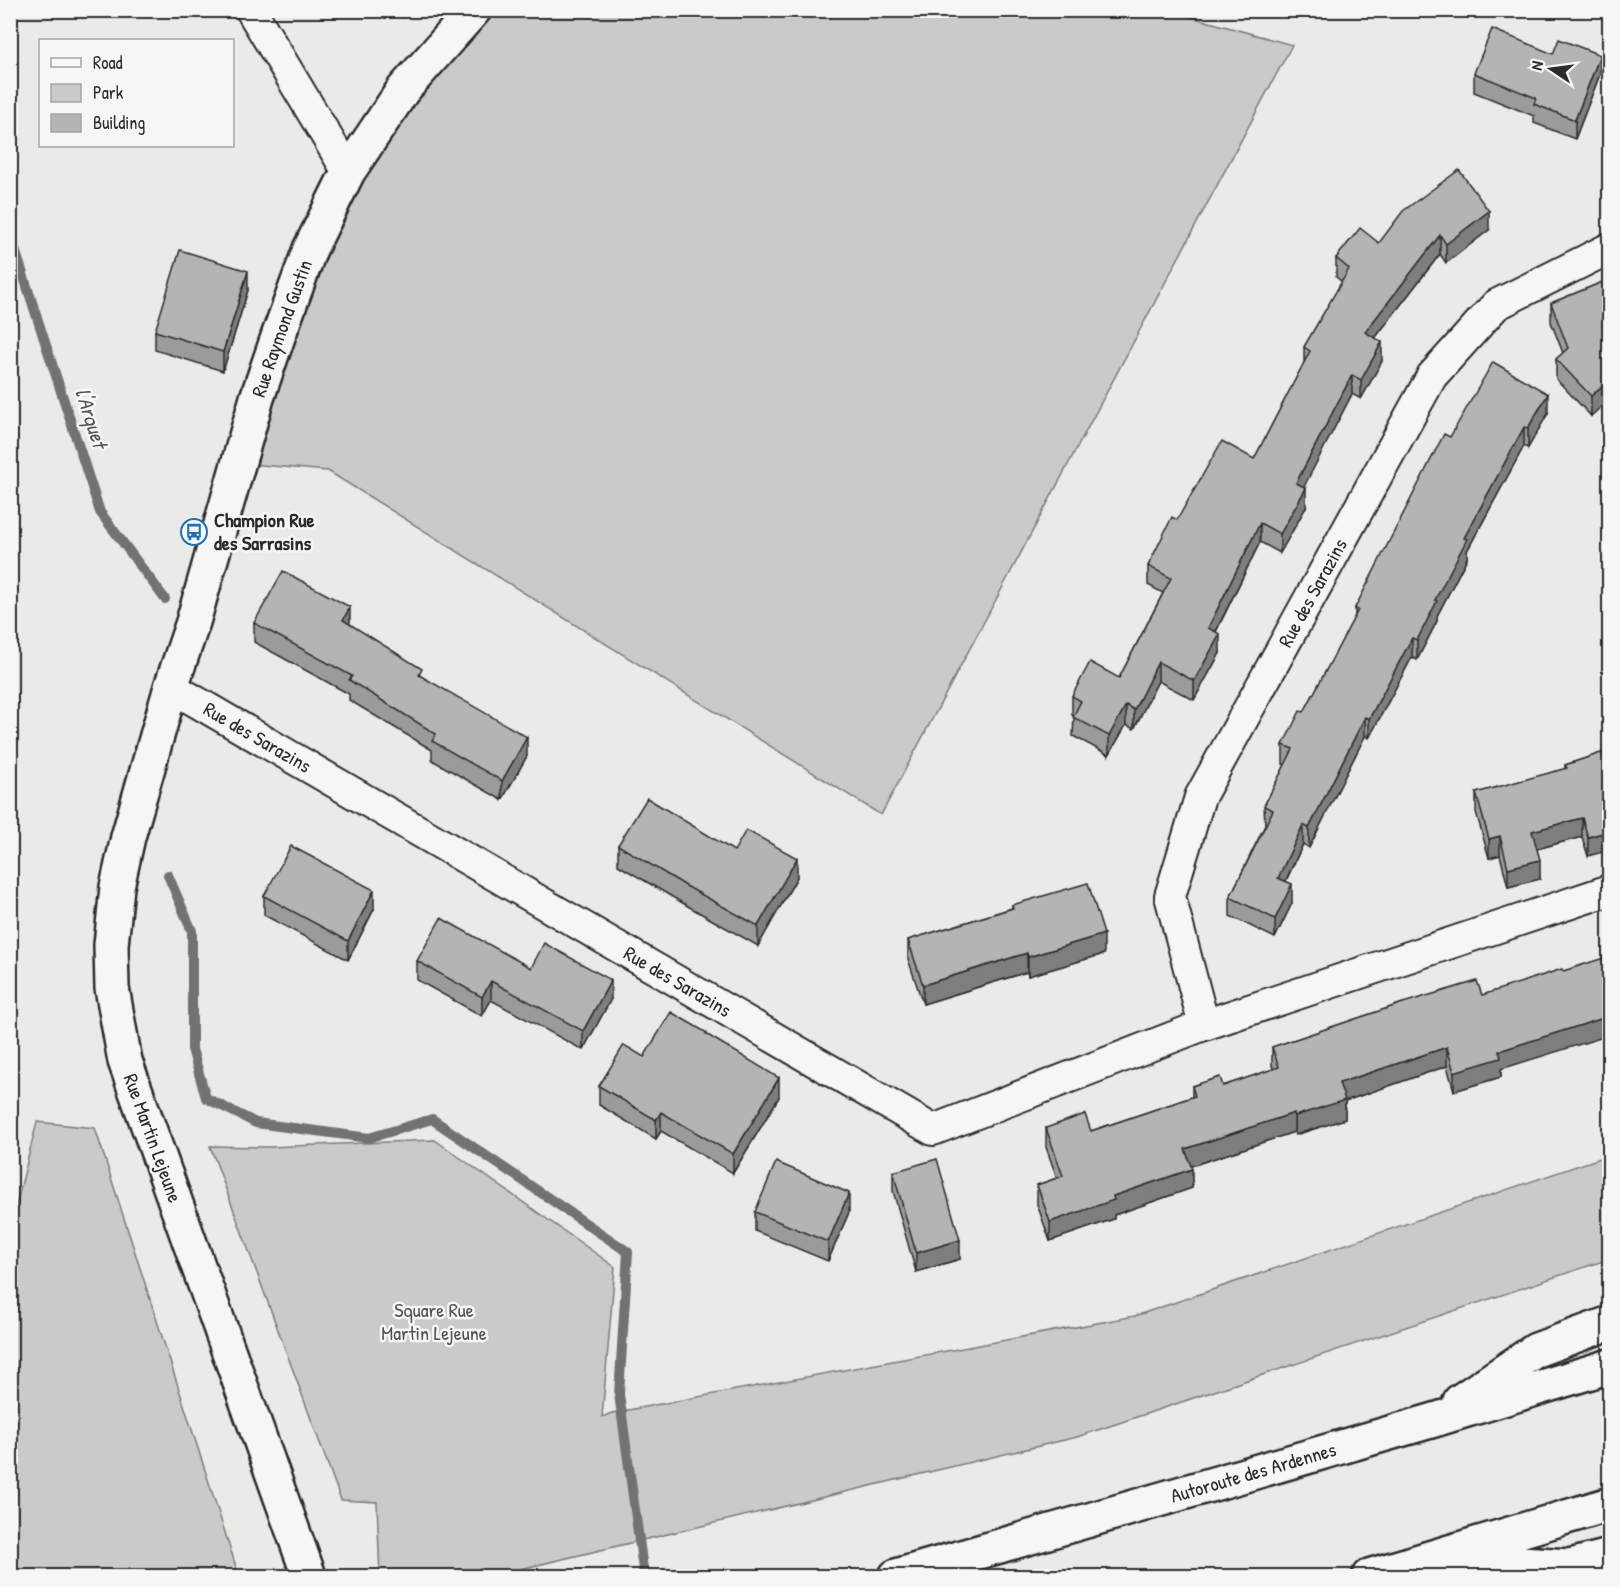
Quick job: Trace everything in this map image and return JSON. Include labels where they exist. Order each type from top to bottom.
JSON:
[{"type":"main road","name":"Rue Raymond Gustin","points":[[171,687],[193,622],[257,398],[310,249],[348,172],[403,90],[474,10]]},
{"type":"main road","name":"Rue Martin Lejeune","points":[[171,687],[128,837],[117,887],[111,945],[112,988],[125,1061],[309,1576]]},
{"type":"main road","points":[[1431,1420],[1536,1350],[1610,1323]]},
{"type":"main road","name":"Autoroute des Ardennes","points":[[896,1576],[1610,1366]]},
{"type":"main road","points":[[1369,1576],[1610,1504]]},
{"type":"main road","points":[[1434,1558],[1570,1566],[1610,1556]]},
{"type":"street","points":[[251,10],[348,172]]},
{"type":"street","name":"Rue des Sarazins","points":[[1204,1025],[1170,896],[1200,797],[1432,376],[1496,305],[1610,248]]},
{"type":"street","name":"Rue des Sarazins","points":[[171,687],[933,1130],[1204,1025],[1610,890]]},
{"type":"green space","points":[[1166,10],[1292,45],[881,815],[328,471],[239,463],[310,249],[474,11]]},
{"type":"green space","points":[[37,1122],[95,1128],[239,1576],[11,1576],[11,1226]]},
{"type":"green space","name":"Square Rue Martin Lejeune","points":[[435,1140],[615,1267],[602,1417],[612,1413],[1135,1316],[1609,1155],[1609,1259],[1077,1437],[491,1576],[380,1576],[377,1502],[341,1500],[210,1146],[269,1147]]},
{"type":"building","points":[[1492,29],[1553,54],[1559,39],[1600,55],[1575,120],[1534,104],[1536,98],[1474,73]]},
{"type":"building","points":[[1459,170],[1489,211],[1446,244],[1440,235],[1365,332],[1382,342],[1361,380],[1352,375],[1296,483],[1306,488],[1280,534],[1260,523],[1208,628],[1220,634],[1194,681],[1158,662],[1134,710],[1126,705],[1109,736],[1073,717],[1081,701],[1072,696],[1090,662],[1119,678],[1171,578],[1148,566],[1172,517],[1177,520],[1222,441],[1254,459],[1310,351],[1304,347],[1349,269],[1336,258],[1360,228],[1379,243],[1403,211]]},
{"type":"building","points":[[180,250],[248,271],[223,352],[155,331]]},
{"type":"building","points":[[1610,279],[1610,379],[1591,396],[1556,359],[1568,348],[1551,303]]},
{"type":"building","points":[[1493,362],[1548,394],[1528,428],[1524,427],[1464,538],[1467,539],[1417,640],[1412,638],[1369,719],[1365,717],[1309,828],[1303,825],[1278,878],[1292,884],[1275,919],[1230,897],[1273,810],[1264,806],[1293,749],[1283,745],[1300,711],[1304,712],[1358,610],[1355,608],[1444,434],[1450,437]]},
{"type":"building","points":[[283,571],[350,607],[343,620],[422,669],[419,675],[527,737],[502,781],[432,741],[436,734],[349,680],[352,676],[254,623]]},
{"type":"building","points":[[1610,750],[1610,831],[1588,837],[1582,818],[1532,831],[1540,860],[1508,868],[1500,836],[1489,839],[1476,793],[1567,768],[1565,765]]},
{"type":"building","points":[[647,798],[734,851],[746,830],[797,858],[758,926],[618,845]]},
{"type":"building","points":[[291,846],[374,890],[348,941],[264,896]]},
{"type":"building","points":[[1088,883],[1104,934],[1028,957],[1027,953],[923,985],[908,940],[1013,908],[1012,905]]},
{"type":"building","points":[[441,918],[531,968],[544,943],[611,980],[583,1031],[491,981],[482,997],[417,961]]},
{"type":"building","points":[[1610,956],[1610,1016],[1499,1051],[1501,1058],[1454,1072],[1447,1047],[1339,1083],[1345,1100],[1295,1116],[1294,1113],[1185,1149],[1192,1169],[1113,1196],[1114,1200],[1050,1222],[1037,1185],[1063,1176],[1046,1128],[1085,1114],[1091,1131],[1195,1096],[1192,1086],[1220,1077],[1223,1086],[1279,1067],[1272,1047],[1477,981],[1482,995]]},
{"type":"building","points":[[671,1012],[779,1078],[733,1154],[661,1112],[656,1120],[599,1086],[624,1045],[644,1057]]},
{"type":"building","points":[[937,1159],[960,1240],[916,1253],[893,1172]]},
{"type":"building","points":[[776,1162],[849,1193],[828,1242],[755,1212]]},
{"type":"waterway","name":"l'Arquet","points":[[10,234],[100,512],[165,599]]},
{"type":"waterway","points":[[168,875],[192,931],[192,1049],[206,1098],[256,1123],[369,1138],[432,1119],[628,1252],[619,1394],[644,1576]]},
{"type":"place","name":"Champion Rue des Sarrasins","points":[[194,532]]}]
